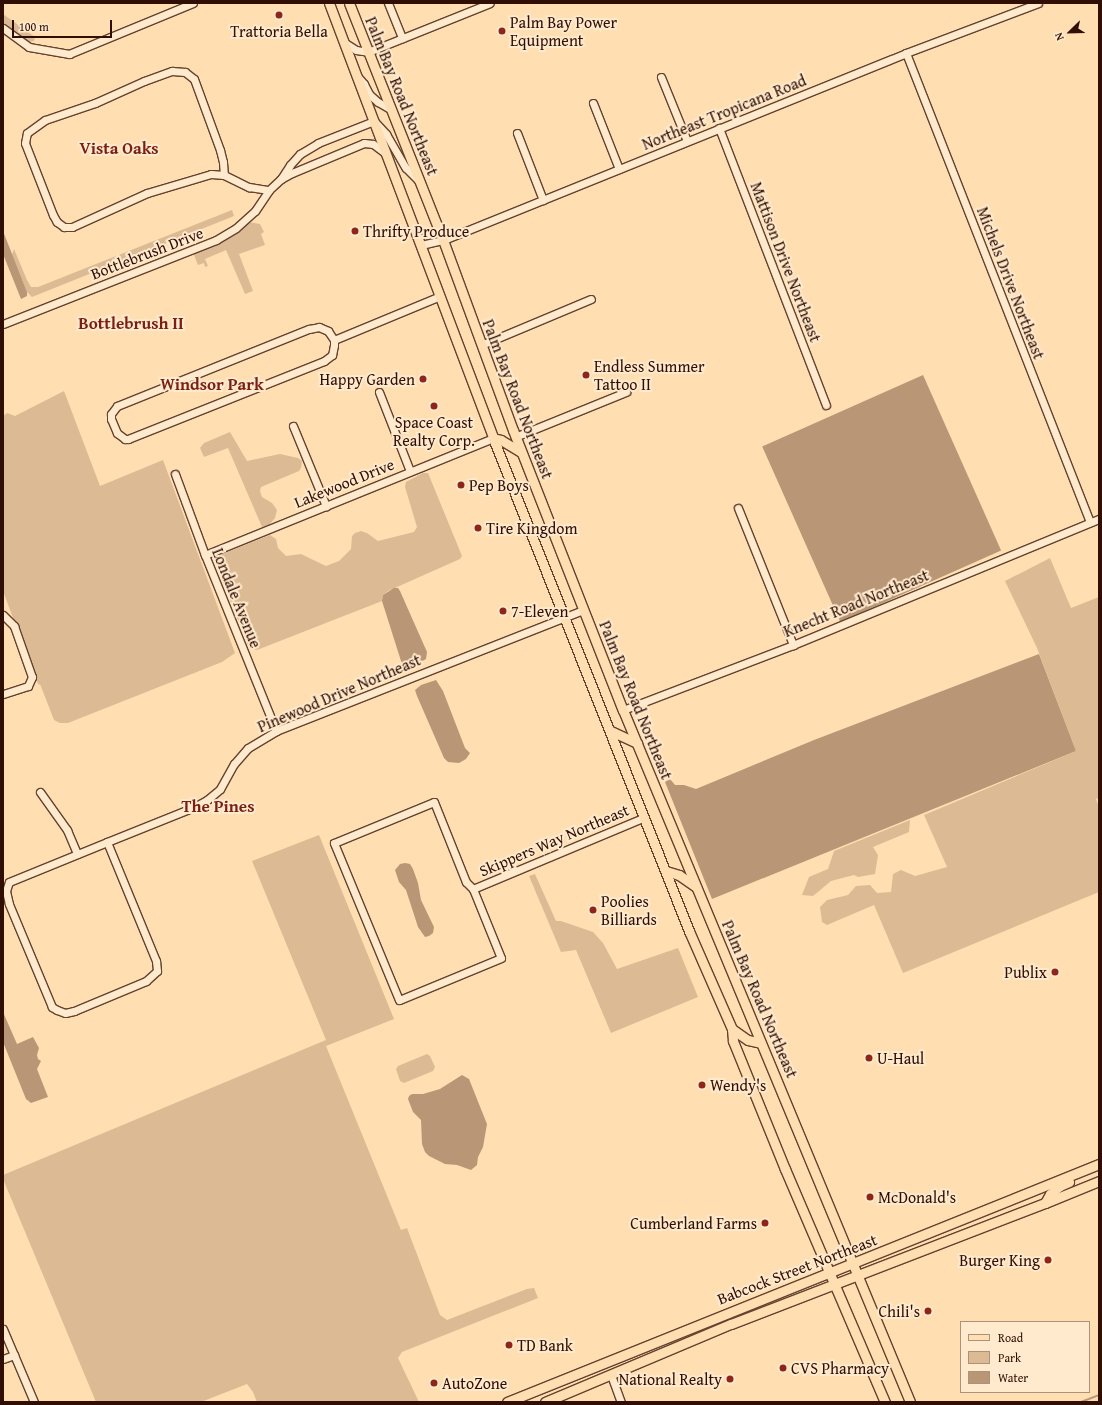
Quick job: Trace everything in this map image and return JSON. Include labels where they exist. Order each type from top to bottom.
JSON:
[{"type":"main road","name":"Palm Bay Road Northeast","points":[[329,3],[489,427],[611,731],[689,931],[732,1029],[733,1041],[830,1272],[834,1285],[885,1402]]},
{"type":"main road","name":"Palm Bay Road Northeast","points":[[349,3],[443,240],[515,437],[623,710],[910,1402]]},
{"type":"main road","points":[[489,427],[501,434],[515,437]]},
{"type":"main road","points":[[494,438],[521,452]]},
{"type":"main road","points":[[611,731],[637,744]]},
{"type":"main road","points":[[666,871],[679,875],[697,888]]},
{"type":"main road","points":[[732,1029],[748,1040],[762,1043]]},
{"type":"main road","points":[[1045,1204],[1050,1194],[1060,1186],[1085,1175],[1099,1164]]},
{"type":"main road","name":"Babcock Street Northeast","points":[[508,1402],[1099,1164]]},
{"type":"main road","name":"Babcock Street Northeast","points":[[545,1402],[731,1324],[1045,1204],[1099,1181]]},
{"type":"street","points":[[3,28],[29,47],[69,54],[193,3]]},
{"type":"street","points":[[388,3],[402,38]]},
{"type":"street","points":[[345,43],[356,50],[368,52],[490,3]]},
{"type":"street","name":"Northeast Tropicana Road","points":[[421,245],[443,240],[906,53],[1038,3]]},
{"type":"street","name":"Michels Drive Northeast","points":[[906,53],[1090,522]]},
{"type":"street","points":[[224,174],[220,150],[194,79],[185,72],[172,71],[144,81],[95,103],[45,120],[34,126],[27,133],[25,142],[53,215],[57,222],[64,227],[72,227],[147,193],[211,174],[224,174],[249,186],[269,190]]},
{"type":"street","points":[[357,75],[369,94],[378,102],[392,110]]},
{"type":"street","points":[[660,77],[687,141]]},
{"type":"street","points":[[594,103],[619,170]]},
{"type":"street","points":[[374,121],[386,134],[406,168],[421,184]]},
{"type":"street","name":"Bottlebrush Drive","points":[[3,324],[216,240],[236,228],[255,211],[269,190],[281,179],[290,165],[300,154],[318,143],[374,121]]},
{"type":"street","name":"Mattison Drive Northeast","points":[[719,128],[826,405]]},
{"type":"street","points":[[517,133],[543,200]]},
{"type":"street","name":"Bottlebrush Drive","points":[[281,179],[364,143],[373,144],[380,148],[386,156]]},
{"type":"street","points":[[334,340],[440,296]]},
{"type":"street","points":[[481,345],[591,299]]},
{"type":"street","points":[[319,327],[324,329],[328,331],[334,340],[332,355],[324,361],[128,439],[125,439],[117,433],[111,419],[111,414],[117,406],[310,329],[319,327]]},
{"type":"street","points":[[379,392],[410,472]]},
{"type":"street","points":[[515,437],[626,392]]},
{"type":"street","points":[[294,426],[326,506]]},
{"type":"street","name":"Lakewood Drive","points":[[205,555],[494,438]]},
{"type":"street","name":"Londale Avenue","points":[[175,474],[205,555],[276,731]]},
{"type":"street","points":[[738,508],[793,645]]},
{"type":"street","name":"Knecht Road Northeast","points":[[623,710],[793,645],[1099,519]]},
{"type":"street","name":"Pinewood Drive Northeast","points":[[106,842],[156,961],[157,971],[146,981],[74,1011],[65,1013],[52,1006],[9,904],[6,891],[9,882],[106,842],[194,807],[207,800],[220,789],[234,764],[248,748],[276,731],[583,610]]},
{"type":"street","points":[[3,616],[14,626],[32,676],[28,686],[3,694]]},
{"type":"street","points":[[40,792],[66,830],[77,854]]},
{"type":"street","name":"Skippers Way Northeast","points":[[434,802],[466,882],[473,889],[501,958],[399,1000],[334,843],[434,802]]},
{"type":"street","name":"Skippers Way Northeast","points":[[473,889],[645,817]]},
{"type":"street","points":[[3,1329],[34,1402]]},
{"type":"street","points":[[3,1359],[14,1355]]},
{"type":"street","points":[[611,1375],[622,1402]]},
{"type":"green space","points":[[3,14],[35,37],[34,41],[29,42],[3,23]]},
{"type":"green space","points":[[232,210],[234,216],[32,297],[27,292],[12,255],[14,249],[31,287],[38,287]]},
{"type":"green space","points":[[248,222],[260,224],[264,232],[261,234],[265,245],[239,254],[253,291],[245,294],[226,250],[205,259],[208,266],[205,267],[204,263],[198,265],[194,255],[196,250]]},
{"type":"green space","points":[[64,391],[100,486],[163,460],[235,653],[222,662],[68,723],[60,723],[54,720],[40,684],[39,685],[36,680],[3,591],[3,416],[7,413],[15,416]]},
{"type":"green space","points":[[230,432],[247,461],[280,454],[298,458],[302,461],[299,471],[261,487],[260,491],[262,497],[272,503],[277,510],[275,518],[269,525],[262,527],[228,448],[204,457],[200,448],[204,443]]},
{"type":"green space","points":[[423,473],[428,473],[462,556],[460,559],[388,591],[383,595],[382,601],[257,650],[249,648],[216,565],[216,560],[220,555],[270,535],[276,539],[278,548],[286,556],[301,554],[326,566],[339,561],[351,549],[352,536],[355,533],[361,531],[367,533],[378,541],[414,532],[417,527],[405,487],[406,482]]},
{"type":"green space","points":[[1050,558],[1071,608],[1099,597],[1099,798],[1096,799],[1099,807],[1099,892],[903,973],[874,905],[827,925],[822,922],[820,907],[827,900],[848,895],[856,886],[870,885],[877,893],[891,892],[893,874],[901,870],[915,876],[947,867],[924,815],[1076,751],[1037,648],[1005,581]]},
{"type":"green space","points":[[910,820],[909,832],[873,847],[878,855],[875,874],[858,877],[854,875],[831,881],[813,896],[802,895],[809,877],[828,869],[834,851]]},
{"type":"green space","points":[[319,835],[394,1019],[326,1046],[401,1230],[407,1228],[440,1315],[447,1320],[527,1289],[534,1288],[538,1298],[402,1352],[398,1358],[419,1402],[257,1402],[253,1392],[247,1384],[201,1402],[96,1402],[3,1179],[3,1175],[326,1040],[252,861]]},
{"type":"green space","points":[[535,874],[556,921],[561,921],[593,932],[603,943],[617,969],[678,948],[698,997],[611,1033],[576,950],[561,952],[529,876]]},
{"type":"green space","points":[[427,1054],[430,1056],[435,1067],[433,1071],[404,1083],[400,1081],[396,1069],[398,1066]]},
{"type":"water","points":[[3,231],[27,292],[27,296],[21,299],[3,254]]},
{"type":"water","points":[[923,375],[1001,550],[840,622],[762,447]]},
{"type":"water","points":[[394,588],[398,588],[400,591],[427,652],[426,659],[406,668],[401,661],[382,601],[383,595]]},
{"type":"water","points":[[1039,654],[1076,751],[712,899],[665,782],[670,779],[675,785],[684,785],[696,789],[814,740]]},
{"type":"water","points":[[436,680],[443,691],[465,748],[470,753],[466,759],[459,763],[448,762],[444,758],[415,690],[421,685]]},
{"type":"water","points":[[400,864],[410,864],[413,869],[418,883],[421,900],[434,927],[433,933],[429,936],[425,937],[418,927],[406,890],[399,882],[395,870]]},
{"type":"water","points":[[3,1012],[17,1044],[33,1037],[39,1048],[37,1055],[38,1059],[41,1061],[37,1069],[48,1097],[31,1103],[26,1099],[3,1042]]},
{"type":"water","points":[[462,1075],[469,1079],[487,1124],[483,1147],[478,1157],[477,1165],[471,1170],[457,1165],[445,1164],[429,1156],[425,1152],[422,1144],[421,1120],[413,1112],[408,1099],[412,1094],[423,1094],[440,1089]]},
{"type":"waterway","points":[[1081,1402],[1099,1395]]},
{"type":"place","name":"Trattoria Bella","points":[[279,15]]},
{"type":"place","name":"Palm Bay Power Equipment","points":[[502,31]]},
{"type":"place","name":"Thrifty Produce","points":[[355,231]]},
{"type":"place","name":"Endless Summer Tattoo II","points":[[586,375]]},
{"type":"place","name":"Happy Garden","points":[[423,379]]},
{"type":"place","name":"Space Coast Realty Corp.","points":[[434,406]]},
{"type":"place","name":"Pep Boys","points":[[461,485]]},
{"type":"place","name":"Tire Kingdom","points":[[478,528]]},
{"type":"place","name":"7-Eleven","points":[[503,611]]},
{"type":"place","name":"Poolies Billiards","points":[[593,910]]},
{"type":"place","name":"Publix","points":[[1055,972]]},
{"type":"place","name":"U-Haul","points":[[869,1058]]},
{"type":"place","name":"Wendy's","points":[[702,1085]]},
{"type":"place","name":"McDonald's","points":[[870,1197]]},
{"type":"place","name":"Cumberland Farms","points":[[765,1223]]},
{"type":"place","name":"Burger King","points":[[1048,1260]]},
{"type":"place","name":"Chili's","points":[[928,1311]]},
{"type":"place","name":"TD Bank","points":[[509,1345]]},
{"type":"place","name":"CVS Pharmacy","points":[[783,1368]]},
{"type":"place","name":"National Realty","points":[[730,1379]]},
{"type":"place","name":"AutoZone","points":[[434,1383]]},
{"type":"district","name":"Vista Oaks","points":[[119,148]]},
{"type":"district","name":"Bottlebrush II","points":[[131,323]]},
{"type":"district","name":"Windsor Park","points":[[212,384]]},
{"type":"district","name":"The Pines","points":[[218,806]]}]
